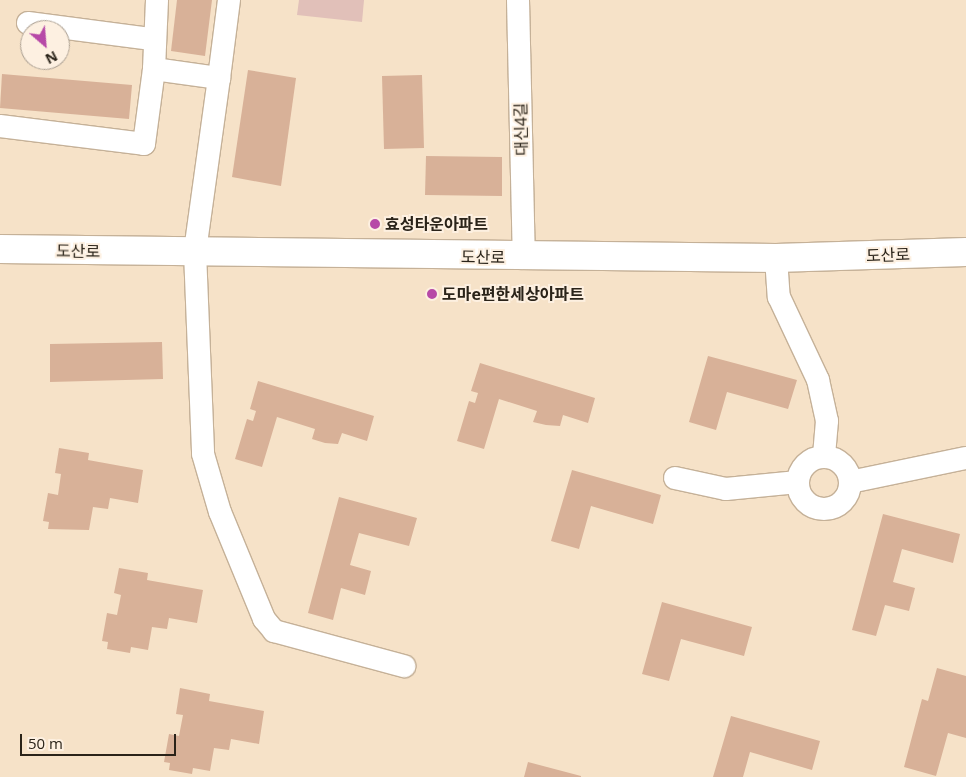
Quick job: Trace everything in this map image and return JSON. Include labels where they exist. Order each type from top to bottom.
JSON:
[{"type":"main road","name":"도산로","points":[[0,250],[524,258],[776,258],[966,252]]},
{"type":"street","points":[[0,126],[144,144],[154,69],[152,39],[157,0]]},
{"type":"street","points":[[229,0],[195,252],[203,454],[220,512],[264,620],[274,631],[404,666]]},
{"type":"street","name":"대신4길","points":[[518,0],[524,258]]},
{"type":"street","points":[[70,28],[152,39]]},
{"type":"street","points":[[154,69],[219,78]]},
{"type":"street","points":[[776,258],[780,297],[818,380],[827,421],[824,457]]},
{"type":"street","points":[[824,457],[843,466],[850,482],[840,504],[824,510],[808,504],[798,482],[804,466],[824,457]]},
{"type":"street","points":[[850,482],[966,458]]},
{"type":"street","points":[[676,478],[726,489],[798,482]]},
{"type":"shaded area","points":[[299,0],[364,0],[362,22],[297,15]]},
{"type":"building","points":[[177,0],[212,0],[205,56],[171,51]]},
{"type":"building","points":[[248,70],[296,78],[281,186],[232,177]]},
{"type":"building","points":[[2,74],[132,85],[129,119],[0,108]]},
{"type":"building","points":[[422,75],[424,148],[384,149],[382,76]]},
{"type":"building","points":[[426,156],[502,157],[502,196],[425,195]]},
{"type":"building","points":[[162,342],[163,379],[50,382],[50,344]]},
{"type":"building","points":[[708,356],[797,380],[788,409],[727,392],[716,430],[689,422]]},
{"type":"building","points":[[480,363],[595,398],[588,423],[563,415],[560,426],[533,422],[537,411],[499,399],[484,449],[457,441],[469,401],[475,403],[478,393],[471,391]]},
{"type":"building","points":[[258,381],[374,416],[367,441],[342,433],[338,444],[325,443],[312,439],[315,429],[277,417],[262,467],[235,459],[247,419],[253,421],[256,411],[250,409]]},
{"type":"building","points":[[59,448],[89,453],[88,460],[143,470],[138,503],[110,498],[108,509],[93,507],[89,530],[48,529],[49,522],[43,521],[48,493],[58,495],[61,474],[55,473]]},
{"type":"building","points":[[572,470],[661,495],[653,524],[591,506],[579,549],[551,541]]},
{"type":"building","points":[[339,497],[417,518],[409,546],[359,533],[350,565],[371,571],[365,595],[341,588],[333,620],[308,613]]},
{"type":"building","points":[[883,514],[960,534],[953,563],[902,549],[893,582],[915,588],[909,611],[885,605],[876,636],[852,630]]},
{"type":"building","points":[[119,568],[148,573],[147,580],[203,590],[197,623],[169,618],[167,629],[152,627],[148,650],[131,647],[130,653],[107,649],[108,642],[102,641],[107,613],[117,615],[121,595],[114,593]]},
{"type":"building","points":[[662,602],[752,627],[744,656],[681,639],[669,681],[642,674]]},
{"type":"building","points":[[937,668],[966,676],[966,738],[948,733],[936,776],[904,767],[922,699],[928,701]]},
{"type":"building","points":[[180,688],[210,694],[209,701],[264,711],[259,744],[231,739],[229,750],[214,748],[210,771],[193,768],[192,774],[169,770],[170,763],[164,762],[169,734],[179,736],[183,715],[176,714]]},
{"type":"building","points":[[731,716],[820,741],[812,770],[750,752],[743,777],[713,777]]},
{"type":"building","points":[[528,762],[581,776],[581,777],[524,777]]},
{"type":"place","name":"효성타운아파트","points":[[375,224]]},
{"type":"place","name":"도마e편한세상아파트","points":[[432,294]]}]
